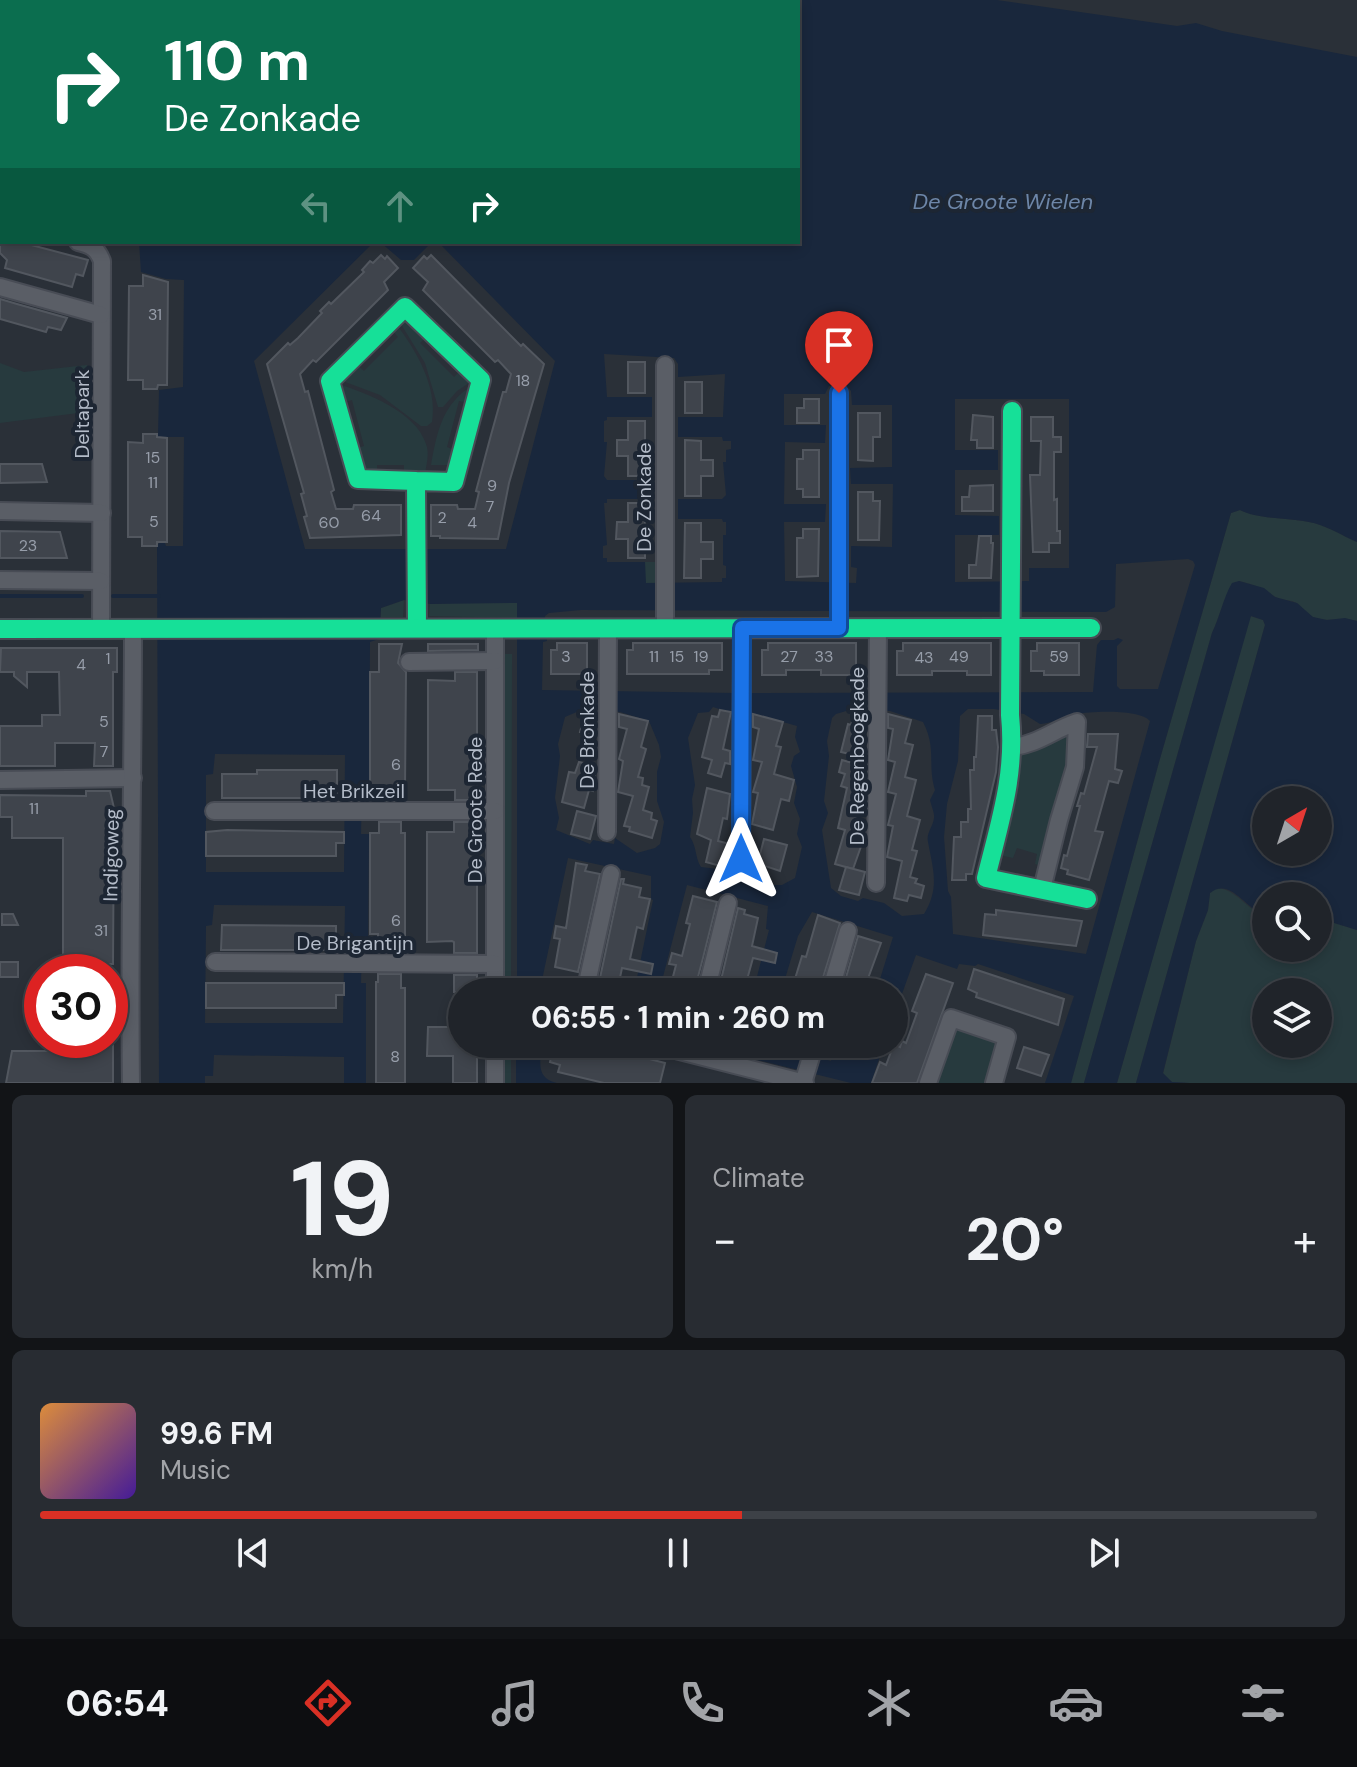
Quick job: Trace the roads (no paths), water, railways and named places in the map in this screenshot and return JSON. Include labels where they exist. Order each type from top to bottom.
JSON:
[{"type":"street","name":"Deltapark","points":[[87,244],[99,252],[102,261],[101,629]]},
{"type":"street","points":[[0,287],[101,315]]},
{"type":"street","points":[[405,307],[481,380],[454,482],[416,481],[358,479],[330,381],[405,307]]},
{"type":"street","name":"De Zonkade","points":[[665,365],[665,624]]},
{"type":"street","points":[[839,393],[839,624]]},
{"type":"street","points":[[1012,411],[1010,715],[1013,747],[1011,774],[986,878],[1087,899]]},
{"type":"street","points":[[416,481],[417,622]]},
{"type":"street","points":[[0,511],[102,513]]},
{"type":"street","points":[[0,580],[101,581]]},
{"type":"street","points":[[0,629],[383,627],[417,622],[495,628],[608,628],[665,624],[742,628],[839,624],[878,628],[1012,622],[1091,628]]},
{"type":"street","name":"Indigoweg","points":[[131,1083],[129,950],[133,628]]},
{"type":"street","name":"De Groote Rede","points":[[495,628],[495,978]]},
{"type":"street","name":"De Bronkade","points":[[607,832],[608,628]]},
{"type":"street","points":[[741,859],[742,628]]},
{"type":"street","name":"De Regenboogkade","points":[[876,883],[878,628]]},
{"type":"street","points":[[409,662],[495,661]]},
{"type":"street","points":[[1013,747],[1032,745],[1061,727],[1077,722],[1075,767],[1042,889]]},
{"type":"street","points":[[0,780],[133,778]]},
{"type":"street","name":"Het Brikzeil","points":[[214,811],[495,811]]},
{"type":"street","points":[[588,978],[611,874]]},
{"type":"street","points":[[709,978],[728,903]]},
{"type":"street","points":[[834,978],[848,931]]},
{"type":"street","name":"De Brigantijn","points":[[215,962],[495,964]]},
{"type":"street","points":[[928,1083],[951,1018],[1007,1037],[994,1083]]},
{"type":"street","points":[[495,1058],[495,1083]]},
{"type":"street","points":[[724,1058],[805,1080],[811,1058]]},
{"type":"water","name":"De Groote Wielen","points":[[800,0],[997,0],[1177,26],[1196,23],[1222,31],[1357,57],[1357,542],[1315,523],[1264,517],[1240,510],[1231,513],[1071,1083],[1045,1083],[1074,996],[978,964],[959,964],[957,969],[916,955],[908,978],[880,978],[893,937],[812,912],[798,936],[785,978],[757,978],[769,930],[766,929],[768,906],[687,885],[663,978],[637,978],[653,900],[651,876],[568,858],[542,978],[517,978],[517,603],[430,604],[404,600],[381,608],[379,639],[370,642],[369,788],[362,788],[361,834],[369,834],[368,943],[362,943],[361,983],[366,983],[366,1083],[344,1083],[344,1057],[214,1055],[213,1076],[205,1076],[205,1083],[159,1083],[157,546],[165,543],[166,546],[183,546],[184,437],[158,437],[159,390],[183,387],[184,280],[141,272],[139,244],[372,244],[254,361],[305,549],[506,549],[555,361],[440,244],[800,244]],"holes":[[[604,354],[674,358],[678,364],[678,377],[725,374],[723,417],[678,417],[678,437],[722,437],[723,441],[731,441],[731,449],[726,450],[726,462],[723,462],[726,495],[722,499],[678,499],[678,519],[722,519],[726,522],[726,535],[723,535],[726,578],[722,578],[722,582],[646,583],[645,562],[607,562],[607,558],[603,558],[603,546],[607,545],[604,503],[607,499],[652,499],[652,480],[607,480],[604,476],[607,442],[604,442],[604,421],[607,417],[652,417],[652,397],[607,397]],[[846,385],[851,391],[852,405],[892,405],[892,467],[850,468],[851,484],[893,484],[892,547],[851,546],[851,567],[857,568],[856,583],[785,581],[784,522],[825,522],[826,504],[784,504],[785,442],[825,443],[826,425],[784,425],[784,394],[825,394],[829,386]],[[955,399],[1069,399],[1069,568],[1029,568],[1029,581],[955,582],[955,535],[999,535],[999,516],[955,515],[955,470],[998,470],[998,450],[955,450]],[[1188,559],[1195,565],[1158,689],[1120,689],[1117,686],[1117,646],[1123,640],[1118,638],[1101,640],[1097,645],[1093,692],[542,690],[543,642],[547,641],[545,616],[549,613],[581,610],[1106,612],[1115,607],[1116,564]],[[713,707],[731,713],[751,713],[797,726],[795,737],[800,752],[794,756],[791,766],[797,787],[794,803],[800,819],[797,834],[802,847],[795,878],[782,885],[771,885],[752,873],[701,867],[699,864],[690,837],[695,785],[688,738],[698,713],[709,712]],[[586,708],[620,712],[649,721],[661,757],[657,772],[657,801],[664,822],[660,844],[655,848],[637,853],[615,838],[614,844],[593,840],[590,844],[556,830],[559,818],[555,798],[560,756],[558,744],[565,717]],[[853,709],[890,711],[923,722],[930,740],[935,790],[930,800],[934,816],[928,839],[934,887],[924,914],[902,916],[884,903],[863,898],[858,901],[841,896],[831,888],[822,830],[828,813],[824,801],[829,756],[827,741],[832,718]],[[968,709],[994,709],[1024,714],[1040,724],[1076,714],[1104,712],[1136,714],[1150,721],[1086,954],[953,934],[944,837],[947,804],[958,761],[960,716]],[[215,754],[345,755],[344,872],[206,872],[206,775],[213,774]],[[214,905],[345,906],[343,1023],[205,1023],[206,926],[212,925]]]},
{"type":"water","points":[[382,244],[430,244],[414,260],[401,260]]},
{"type":"water","points":[[1239,581],[1297,603],[1313,617],[1357,621],[1357,930],[1332,922],[1332,882],[1252,882],[1252,907],[1225,889],[1210,893],[1163,1073],[1172,1082],[1189,1083],[1136,1083],[1265,625],[1263,620],[1251,616],[1117,1083],[1084,1083],[1212,633],[1232,583]]},
{"type":"water","points":[[516,1058],[541,1058],[542,1073],[557,1083],[516,1083]]},
{"type":"water","points":[[750,1058],[821,1058],[831,1061],[832,1058],[879,1058],[871,1083],[851,1083]]},
{"type":"waterway","points":[[0,596],[82,596]]},
{"type":"waterway","points":[[113,596],[159,596]]}]
